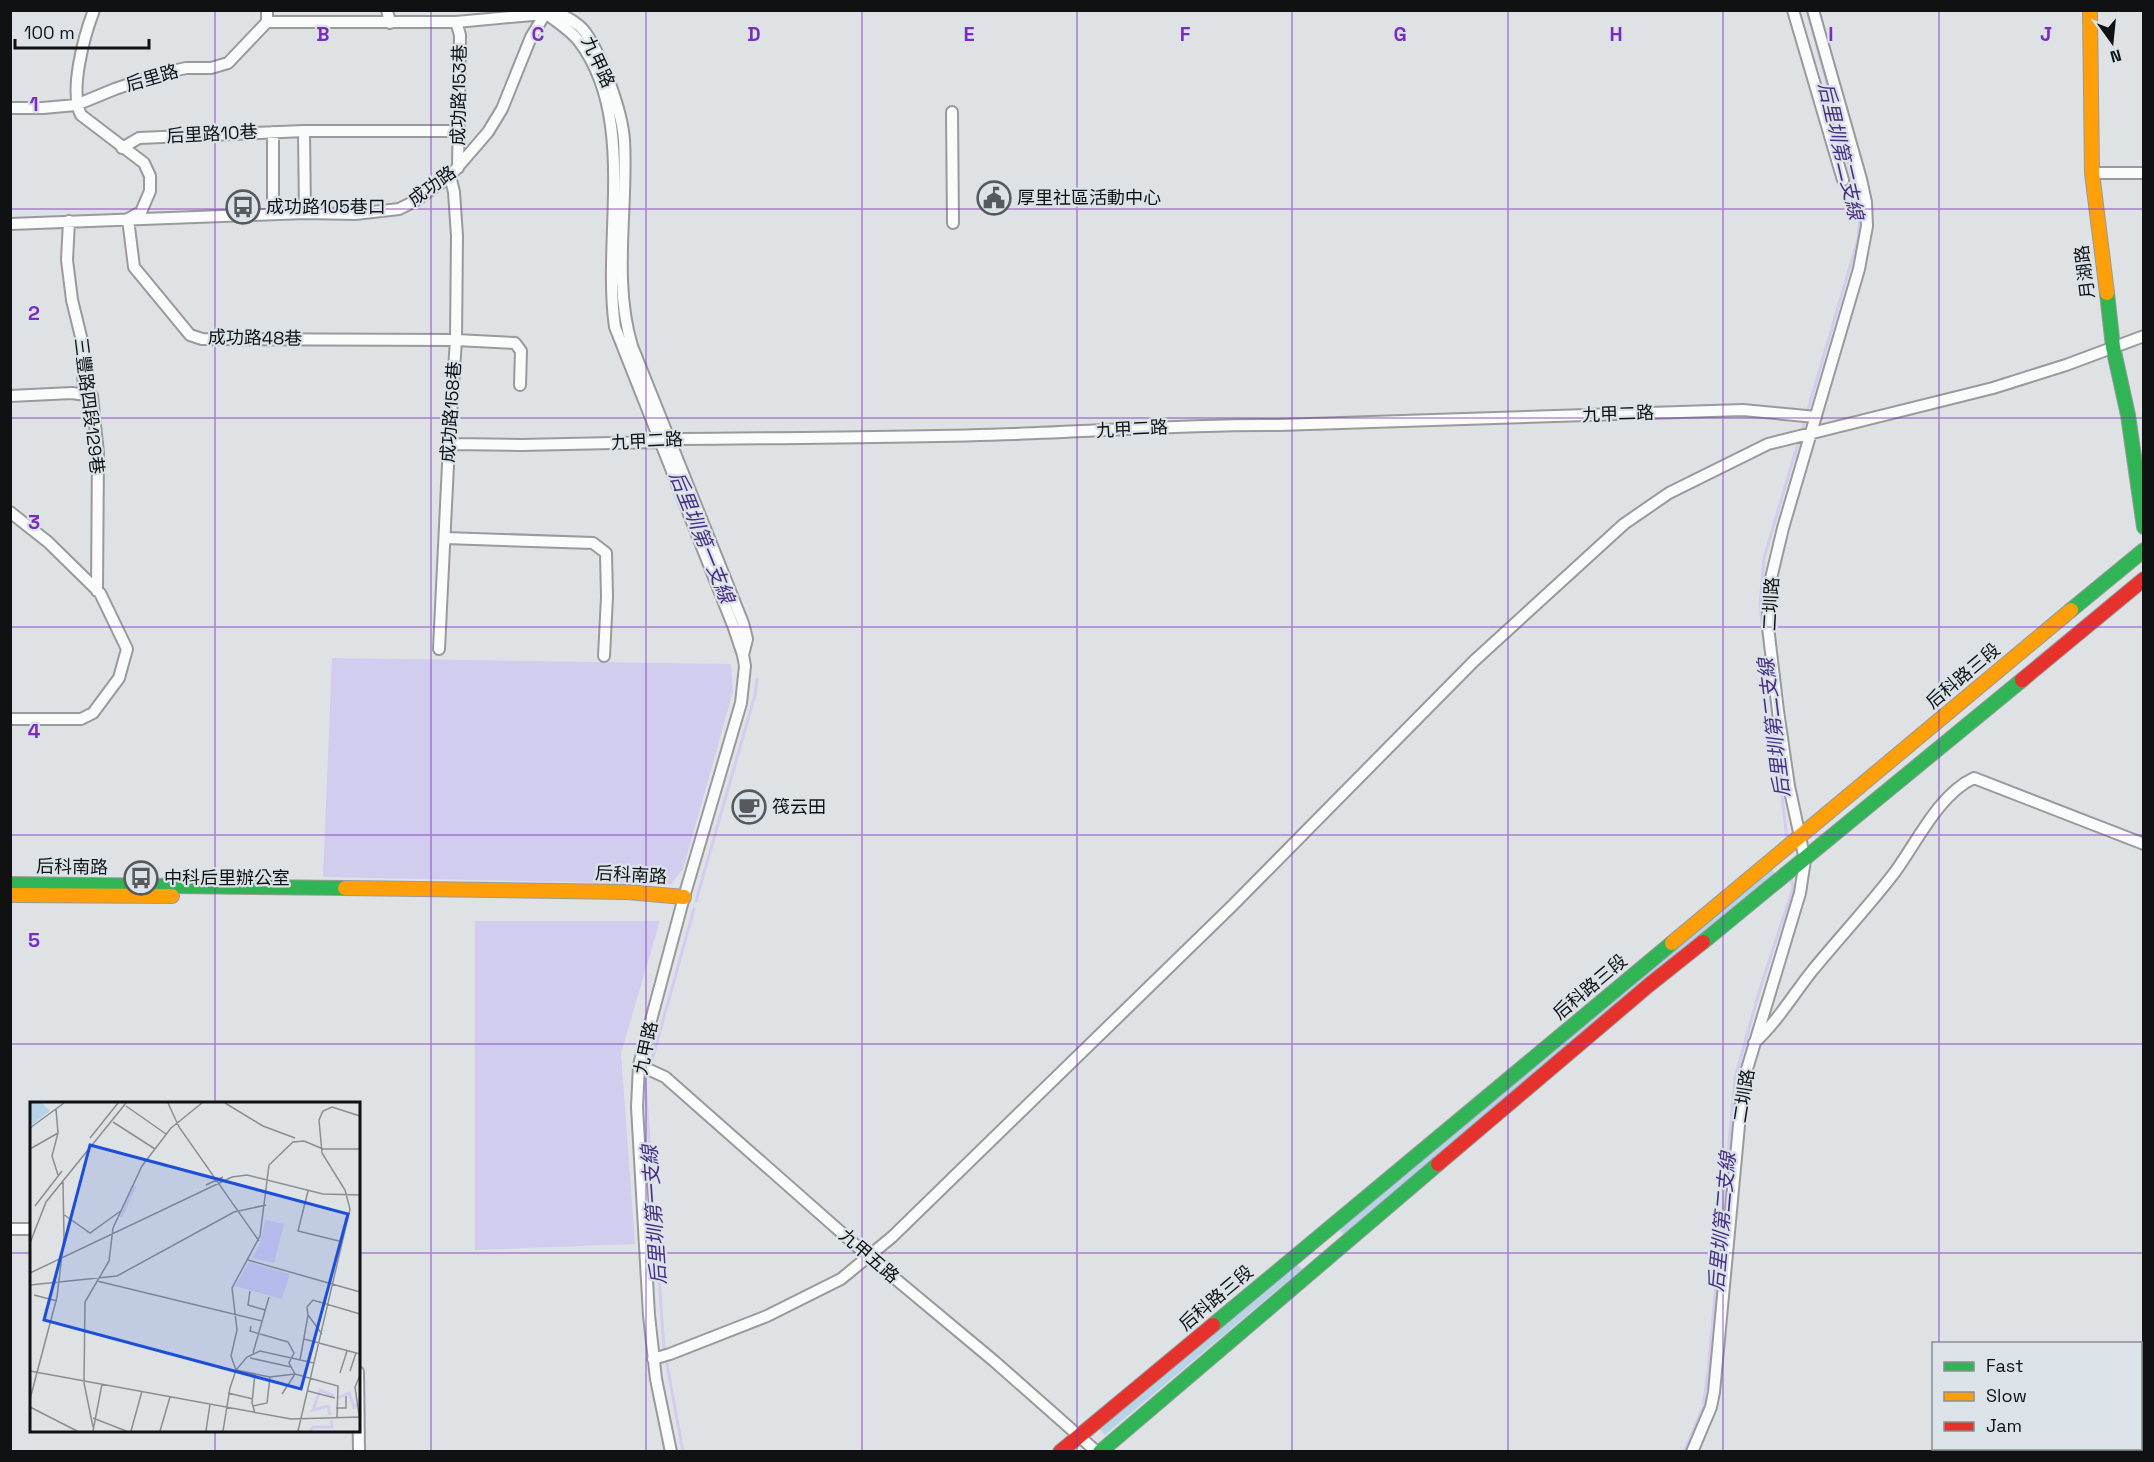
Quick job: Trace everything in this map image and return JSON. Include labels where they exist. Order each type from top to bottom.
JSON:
[{"type":"street","points":[[94,10],[80,60],[76,105],[81,115],[144,163],[150,176],[150,191],[141,212],[128,219]]},
{"type":"street","points":[[267,10],[267,22],[390,23],[456,22],[547,12]]},
{"type":"street","points":[[387,10],[390,23]]},
{"type":"street","points":[[1793,10],[1843,180]]},
{"type":"street","name":"二圳路","points":[[1692,1452],[1714,1392],[1746,1069],[1800,893],[1805,860],[1789,786],[1777,699],[1768,627],[1768,591],[1810,432],[1859,269],[1867,226],[1866,202],[1861,179],[1813,10]]},
{"type":"street","name":"月湖路","points":[[2090,10],[2092,173],[2113,347],[2128,415],[2144,527]]},
{"type":"street","name":"成功路","points":[[10,224],[305,213],[355,214],[399,209],[415,201],[454,172],[488,132],[502,109],[531,37],[547,12]]},
{"type":"street","name":"九甲路","points":[[547,12],[577,39],[591,59],[609,113],[614,143],[612,306],[615,327],[664,440],[743,655],[745,678],[741,703],[684,897],[639,1065],[637,1107],[649,1315],[654,1359],[671,1452]]},
{"type":"street","name":"后里路","points":[[10,108],[76,105],[159,74],[186,68],[211,68],[228,63],[267,22]]},
{"type":"street","name":"成功路153巷","points":[[454,172],[458,131],[460,35],[456,22]]},
{"type":"street","points":[[952,112],[953,223]]},
{"type":"street","points":[[304,131],[305,213]]},
{"type":"street","name":"后里路10巷","points":[[123,148],[139,138],[304,131],[458,131]]},
{"type":"street","points":[[273,132],[273,214]]},
{"type":"street","name":"成功路158巷","points":[[440,649],[448,444],[456,340],[457,236],[454,172]]},
{"type":"street","points":[[2092,173],[2144,173]]},
{"type":"street","name":"成功路48巷","points":[[128,219],[134,267],[190,335],[202,339],[456,340],[515,343],[521,351],[520,385]]},
{"type":"street","name":"三豐路四段129巷","points":[[69,221],[67,260],[72,300],[82,341],[84,395],[92,396],[98,453],[97,591]]},
{"type":"street","points":[[654,1359],[767,1316],[841,1280],[927,1204],[1232,906],[1474,661],[1624,524],[1669,493],[1768,444],[1993,388],[2066,365],[2144,336]]},
{"type":"street","points":[[10,396],[72,393],[84,395]]},
{"type":"street","name":"九甲二路","points":[[448,444],[521,445],[664,440],[939,436],[1076,432],[1204,424],[1279,425],[1743,410],[1816,417]]},
{"type":"street","points":[[10,512],[48,542],[97,591],[127,650],[119,678],[93,713],[81,719],[10,719]]},
{"type":"street","points":[[445,538],[593,543],[606,554],[607,597],[604,656]]},
{"type":"street","name":"后科路三段","points":[[1060,1452],[2144,550]]},
{"type":"street","name":"后科路三段","points":[[1099,1452],[1649,985],[1805,860],[2144,579]]},
{"type":"street","points":[[1754,1043],[1771,1027],[1797,990],[1894,873],[1934,813],[1961,784],[1974,778],[2144,844]]},
{"type":"street","name":"后科南路","points":[[10,884],[66,890]]},
{"type":"street","name":"后科南路","points":[[10,895],[66,890],[627,892],[684,897]]},
{"type":"street","name":"九甲五路","points":[[639,1065],[665,1077],[868,1256],[1099,1452]]},
{"type":"street","points":[[11,1231],[30,1229]]},
{"type":"street","points":[[359,1432],[359,1452]]},
{"type":"shaded area","points":[[332,658],[731,664],[733,692],[683,869],[671,884],[323,877]]},
{"type":"shaded area","points":[[1771,868],[1775,874],[1345,1236],[1336,1226]]},
{"type":"shaded area","points":[[475,921],[660,921],[621,1053],[635,1244],[475,1250]]},
{"type":"shaded area","points":[[1295,1263],[1302,1269],[1105,1435],[1098,1428]]},
{"type":"waterway","name":"后里圳第二支線","points":[[1807,10],[1843,142],[1860,218],[1858,239],[1807,413]]},
{"type":"waterway","name":"后里圳第一支線","points":[[614,118],[619,142],[619,157]]},
{"type":"waterway","name":"后里圳第二支線","points":[[1801,434],[1805,420]]},
{"type":"waterway","name":"后里圳第二支線","points":[[1787,840],[1760,605],[1764,558],[1799,440]]},
{"type":"waterway","name":"后里圳第一支線","points":[[696,901],[755,695],[757,679]]},
{"type":"waterway","name":"后里圳第二支線","points":[[1684,1452],[1703,1407],[1708,1372],[1735,1078],[1760,989],[1793,888],[1791,877]]},
{"type":"waterway","name":"后里圳第一支線","points":[[652,1060],[694,909]]},
{"type":"waterway","name":"后里圳第一支線","points":[[645,1083],[664,1348]]},
{"type":"waterway","name":"后里圳第一支線","points":[[667,1364],[683,1452]]},
{"type":"traffic: fast","points":[[2107,293],[2113,347],[2128,415],[2144,527]]},
{"type":"traffic: fast","points":[[2071,610],[2144,550]]},
{"type":"traffic: fast","points":[[1703,942],[2022,680]]},
{"type":"traffic: fast","points":[[10,884],[345,888]]},
{"type":"traffic: fast","points":[[1213,1325],[1672,943]]},
{"type":"traffic: fast","points":[[1100,1452],[1438,1164]]},
{"type":"traffic: slow","points":[[2090,10],[2092,173],[2107,293]]},
{"type":"traffic: slow","points":[[1672,943],[2071,610]]},
{"type":"traffic: slow","points":[[345,888],[627,892],[684,897]]},
{"type":"traffic: slow","points":[[10,895],[172,896]]},
{"type":"traffic: jam","points":[[2022,680],[2144,579]]},
{"type":"traffic: jam","points":[[1438,1164],[1703,942]]},
{"type":"traffic: jam","points":[[1060,1452],[1213,1325]]},
{"type":"place","name":"厚里社區活動中心","points":[[994,198]]},
{"type":"place","name":"成功路105巷口","points":[[243,207]]},
{"type":"place","name":"筏云田","points":[[749,807]]},
{"type":"place","name":"中科后里辦公室","points":[[141,878]]}]
